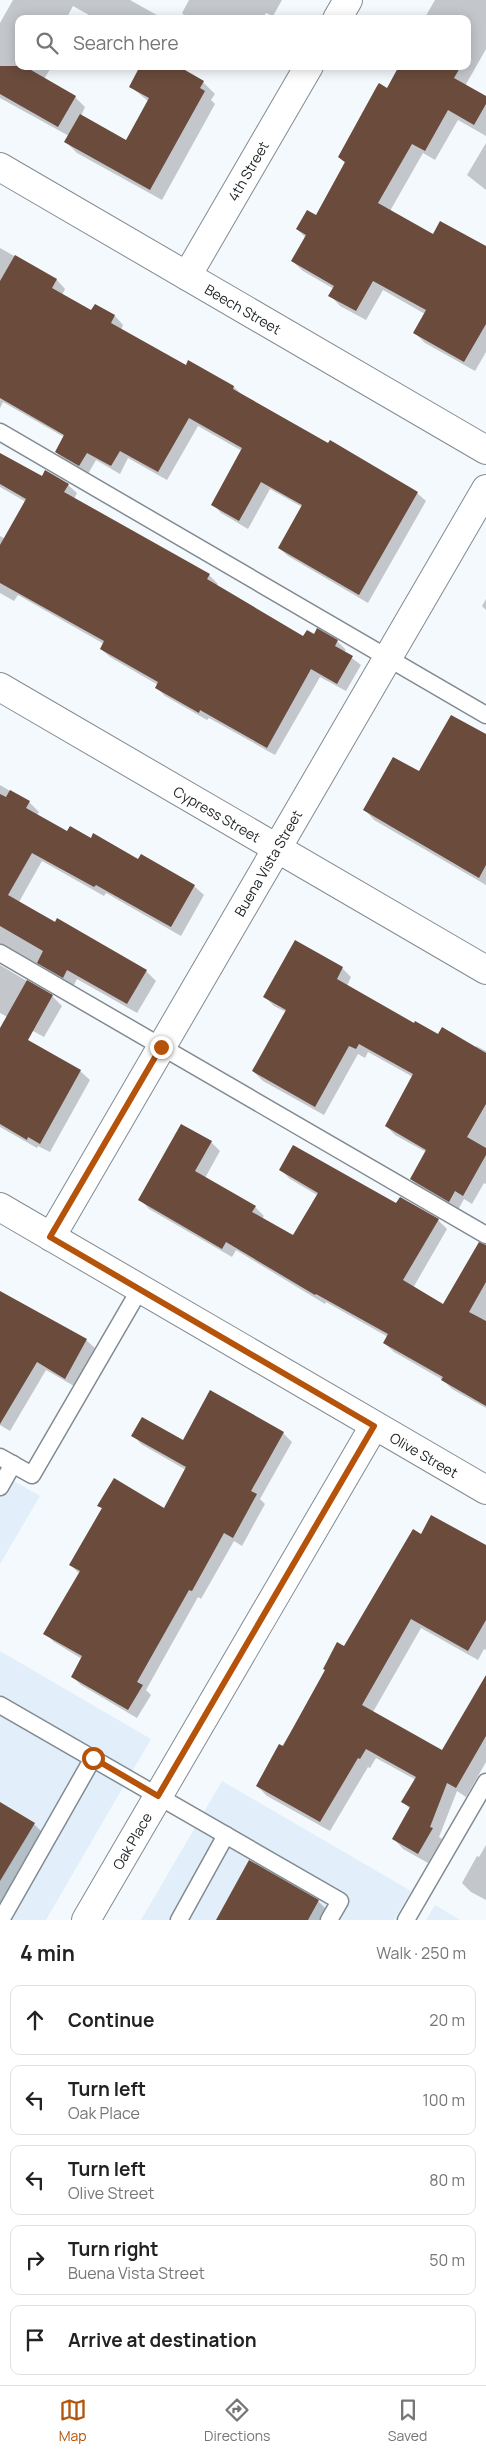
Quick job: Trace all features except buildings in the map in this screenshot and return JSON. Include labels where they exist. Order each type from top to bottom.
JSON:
[{"type":"street","points":[[339,15],[348,0]]},
{"type":"street","name":"4th Street","points":[[187,276],[307,70]]},
{"type":"street","name":"Beech Street","points":[[0,167],[486,450]]},
{"type":"street","name":"Buena Vista Street","points":[[50,1237],[486,489]]},
{"type":"street","name":"Cypress Street","points":[[0,687],[486,970]]},
{"type":"street","name":"Olive Street","points":[[0,1207],[486,1490]]},
{"type":"street","name":"Oak Place","points":[[86,1920],[374,1426]]},
{"type":"lane","points":[[0,432],[486,715]]},
{"type":"lane","points":[[0,953],[486,1234]]},
{"type":"lane","points":[[0,1487],[7,1460],[32,1475],[140,1289]]},
{"type":"lane","points":[[0,1706],[340,1901],[329,1920]]},
{"type":"lane","points":[[2,1920],[93,1758]]},
{"type":"lane","points":[[406,1920],[486,1782]]},
{"type":"lane","points":[[179,1920],[226,1835]]},
{"type":"shaded area","points":[[0,1473],[40,1496],[0,1564]]},
{"type":"shaded area","points":[[0,1651],[151,1739],[46,1920],[5,1920],[0,1917]]},
{"type":"shaded area","points":[[222,1781],[411,1891],[394,1920],[141,1920]]},
{"type":"shaded area","points":[[435,1905],[460,1920],[426,1920]]},
{"type":"route","points":[[93,1758],[158,1796],[374,1426],[50,1237],[161,1047]]}]
